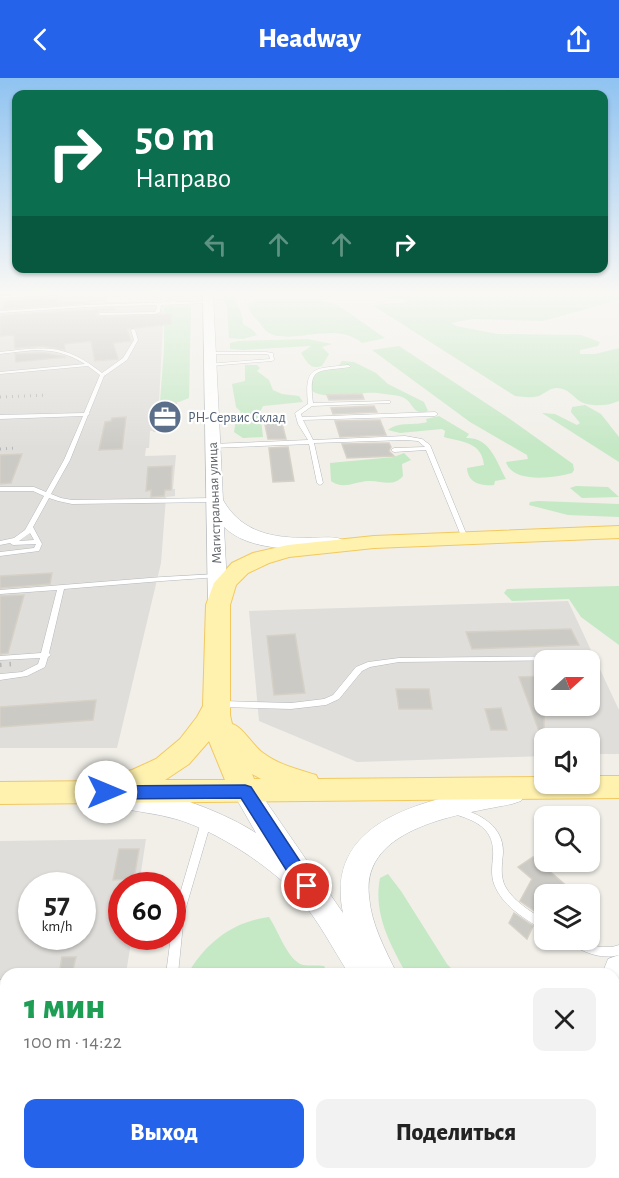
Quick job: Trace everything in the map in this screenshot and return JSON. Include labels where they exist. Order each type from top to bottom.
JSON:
[{"type":"main road","name":"Магистральная улица","points":[[209,345],[218,605]]},
{"type":"main road","points":[[215,500],[219,512],[231,525],[265,539],[291,543],[619,532]]},
{"type":"main road","points":[[363,968],[245,791],[220,731],[216,715],[218,605],[225,583],[232,575],[261,558],[304,549],[374,542]]},
{"type":"main road","points":[[217,704],[233,741],[243,753],[262,767],[286,778],[316,786],[373,790]]},
{"type":"main road","points":[[59,793],[124,783],[159,771],[176,761],[190,747],[217,704]]},
{"type":"main road","points":[[600,788],[619,788]]},
{"type":"main road","points":[[378,968],[362,932],[356,911],[354,889],[358,867],[366,850],[391,827],[429,811],[531,790]]},
{"type":"main road","points":[[0,793],[534,790]]},
{"type":"main road","points":[[59,793],[139,800],[208,818],[244,837],[307,886]]},
{"type":"main road","points":[[597,794],[619,799]]},
{"type":"lane","points":[[0,544],[21,538],[30,527],[68,460],[102,375],[125,359],[133,345]]},
{"type":"lane","points":[[0,352],[56,349],[79,357],[102,375]]},
{"type":"lane","points":[[266,353],[271,354],[272,360],[209,359],[266,353]]},
{"type":"lane","points":[[0,373],[90,365]]},
{"type":"lane","points":[[311,405],[309,377],[320,370],[348,366]]},
{"type":"lane","points":[[320,483],[310,441],[298,419],[298,413],[311,405],[388,402]]},
{"type":"lane","points":[[0,417],[87,414]]},
{"type":"lane","points":[[298,419],[435,414]]},
{"type":"lane","points":[[212,446],[413,438],[424,442],[428,448],[465,538]]},
{"type":"lane","points":[[394,450],[428,448]]},
{"type":"lane","points":[[0,489],[34,489],[72,502],[215,500]]},
{"type":"lane","points":[[0,554],[34,552],[39,548],[30,527]]},
{"type":"lane","points":[[0,544],[38,542]]},
{"type":"lane","points":[[0,592],[217,576]]},
{"type":"lane","points":[[0,676],[31,672],[42,665],[47,655],[61,589]]},
{"type":"lane","points":[[0,658],[47,655]]},
{"type":"lane","points":[[217,704],[291,706],[326,702],[336,697],[359,669],[399,660],[534,659]]},
{"type":"lane","points":[[429,811],[457,810],[485,824],[498,846],[496,868],[501,888],[513,904],[534,918]]},
{"type":"lane","points":[[173,968],[179,914],[208,818]]},
{"type":"lane","points":[[593,951],[604,953],[619,950]]},
{"type":"lane","points":[[593,951],[607,963],[609,968]]},
{"type":"shaded area","points":[[0,345],[162,345],[159,403],[177,403],[176,430],[150,431],[149,448],[146,448],[145,456],[176,455],[173,489],[175,489],[175,496],[166,497],[161,563],[117,748],[0,748]]},
{"type":"shaded area","points":[[568,601],[591,650],[534,650],[534,716],[600,716],[600,669],[619,710],[619,754],[600,754],[600,728],[534,728],[534,756],[357,762],[259,721],[249,611]]},
{"type":"shaded area","points":[[146,839],[141,872],[108,872],[108,950],[130,950],[127,968],[0,968],[0,841]]},
{"type":"green space","points":[[164,345],[190,345],[189,398],[179,402],[160,403]]},
{"type":"green space","points":[[230,345],[328,345],[322,347],[329,354],[322,366],[314,367],[301,353],[311,346],[230,349]]},
{"type":"green space","points":[[435,345],[598,345],[580,350],[580,354],[595,354],[619,348],[619,401],[615,403],[590,405],[581,402],[564,389],[557,388],[536,397],[515,396]]},
{"type":"green space","points":[[399,346],[510,419],[573,464],[572,473],[535,478],[517,474],[510,469],[506,462],[528,459],[527,455],[470,422],[372,350]]},
{"type":"green space","points":[[342,361],[354,362],[376,373],[388,384],[424,402],[428,411],[419,412],[406,399],[396,395],[371,393],[326,395],[312,391],[311,379],[318,372],[337,368]]},
{"type":"green space","points":[[245,365],[257,365],[260,368],[257,371],[269,380],[273,390],[282,394],[299,396],[303,402],[263,406],[260,412],[263,437],[243,438],[234,432],[237,414],[241,412],[236,407],[232,384],[245,381]]},
{"type":"green space","points":[[585,405],[601,414],[619,437],[619,462],[542,413],[555,414],[577,425],[580,423],[571,412],[572,407]]},
{"type":"green space","points":[[439,416],[469,434],[466,438],[481,441],[487,446],[506,479],[495,481],[494,485],[484,485],[472,480],[467,468],[484,465],[482,457],[470,444],[444,437],[445,431],[442,429],[400,433],[388,430],[392,427],[427,422],[426,419]]},
{"type":"green space","points":[[404,453],[411,460],[402,464],[403,476],[395,482],[368,481],[340,485],[331,481],[330,463],[394,457]]},
{"type":"green space","points":[[576,486],[608,487],[619,497],[582,498],[570,488]]},
{"type":"green space","points":[[530,502],[619,504],[619,517],[568,515],[529,505]]},
{"type":"green space","points":[[619,586],[619,645],[581,617],[569,599],[512,601],[504,593],[507,589]]},
{"type":"green space","points":[[388,874],[451,968],[403,968],[384,928],[379,904],[380,878]]},
{"type":"green space","points":[[269,917],[293,958],[298,962],[303,965],[324,966],[325,968],[191,968],[214,941],[234,928],[256,919]]},
{"type":"building","points":[[15,345],[64,345],[65,350],[43,346],[15,348]]},
{"type":"building","points":[[92,345],[114,345],[118,359],[95,361]]},
{"type":"building","points":[[44,353],[66,357],[16,362],[15,354]]},
{"type":"building","points":[[362,394],[364,399],[329,400],[327,395]]},
{"type":"building","name":"РН-Сервис Cклад","points":[[176,403],[175,430],[154,431],[156,404]]},
{"type":"building","points":[[374,406],[377,412],[333,414],[331,408]]},
{"type":"building","points":[[126,417],[122,449],[99,450],[105,422],[111,421],[112,418]]},
{"type":"building","points":[[281,419],[286,439],[268,439],[264,420]]},
{"type":"building","points":[[380,420],[386,435],[340,437],[335,421]]},
{"type":"building","points":[[389,443],[391,447],[389,451],[394,456],[347,458],[342,444]]},
{"type":"building","points":[[288,447],[294,481],[273,482],[269,448]]},
{"type":"building","points":[[22,454],[11,483],[0,484],[0,455]]},
{"type":"building","points":[[172,466],[171,490],[165,490],[164,496],[151,497],[151,490],[146,491],[148,467]]},
{"type":"building","points":[[52,573],[50,584],[0,588],[0,576]]},
{"type":"building","points":[[24,595],[8,653],[0,654],[0,596]]},
{"type":"building","points":[[571,629],[579,645],[472,649],[466,632]]},
{"type":"building","points":[[295,634],[305,693],[274,695],[267,636]]},
{"type":"building","points":[[534,676],[534,716],[544,716],[544,728],[538,728],[519,677]]},
{"type":"building","points":[[396,689],[429,689],[432,709],[399,709]]},
{"type":"building","points":[[96,700],[93,720],[0,727],[0,707]]},
{"type":"building","points":[[501,708],[507,730],[491,730],[485,709]]},
{"type":"building","points":[[119,849],[139,849],[135,872],[115,872]]},
{"type":"building","points":[[533,857],[534,872],[550,872],[564,884],[534,884],[534,911],[520,901],[532,879],[518,867]]},
{"type":"building","points":[[514,913],[533,926],[527,939],[509,923]]},
{"type":"building","points":[[62,957],[76,957],[73,968],[60,968]]},
{"type":"railway","points":[[0,397],[48,395]]},
{"type":"railway","points":[[0,449],[16,448]]},
{"type":"railway","points":[[0,665],[12,664]]},
{"type":"place","name":"РН-Сервис Cклад","points":[[165,417]]},
{"type":"route","points":[[106,792],[245,791],[307,886]]}]
